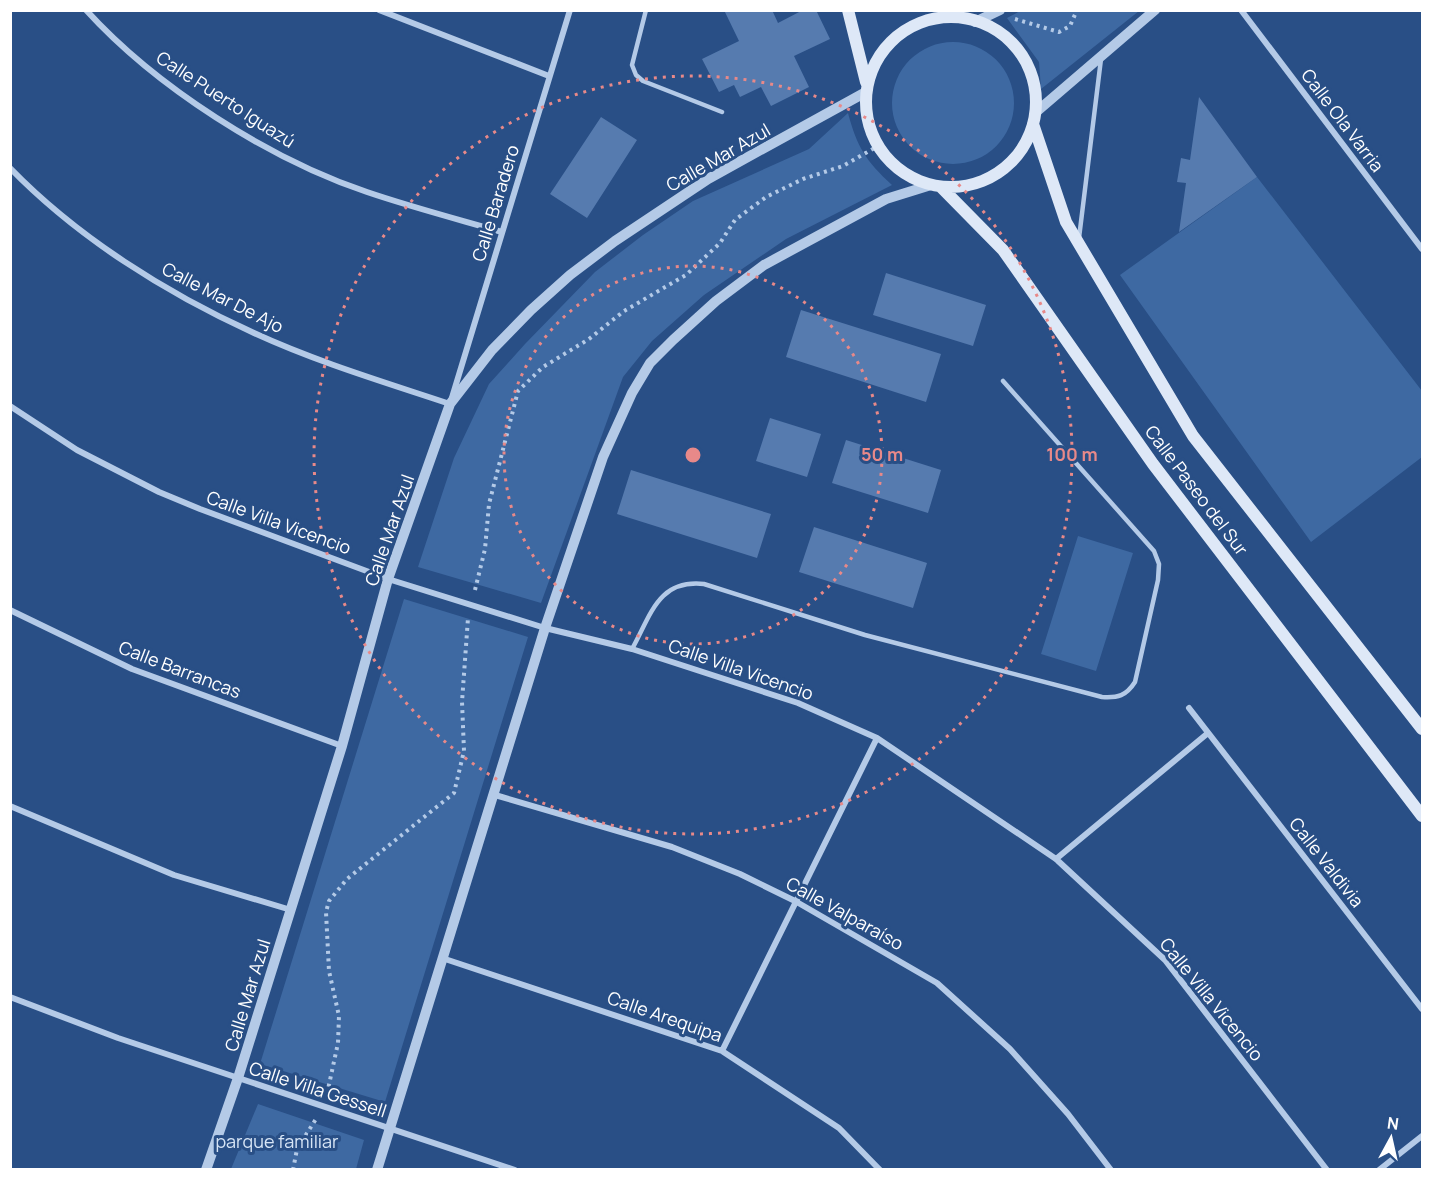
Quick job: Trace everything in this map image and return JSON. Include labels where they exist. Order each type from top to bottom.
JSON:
[{"type":"main road","points":[[848,10],[866,88],[869,125],[878,146],[892,164],[910,177],[936,186],[965,186],[988,179],[1008,165],[1024,146],[1034,119],[1034,86],[1025,61],[1008,40],[992,28],[957,14],[910,28],[877,56],[871,67],[866,88]]},
{"type":"main road","name":"Calle Paseo del Sur","points":[[1034,119],[1066,222],[1193,436],[1422,729]]},
{"type":"main road","name":"Calle Paseo del Sur","points":[[936,186],[1003,250],[1153,464],[1422,816]]},
{"type":"street","name":"Calle Puerto Iguazú","points":[[86,10],[116,43],[147,67],[255,140],[292,160],[366,192],[502,232]]},
{"type":"street","points":[[379,10],[549,76]]},
{"type":"street","name":"Calle Baradero","points":[[450,404],[570,10]]},
{"type":"street","points":[[1034,119],[1102,54],[1155,10]]},
{"type":"street","name":"Calle Ola Varria","points":[[1240,10],[1422,249]]},
{"type":"street","points":[[975,22],[997,12]]},
{"type":"street","name":"Calle Mar Azul","points":[[206,1170],[238,1078],[342,746],[388,579],[450,404],[492,350],[531,310],[606,248],[708,179],[866,88]]},
{"type":"street","name":"Calle Mar De Ajo","points":[[10,168],[34,192],[82,230],[141,272],[206,308],[253,333],[301,352],[450,404]]},
{"type":"street","points":[[377,1170],[445,958],[545,628],[603,457],[632,393],[650,363],[716,301],[764,265],[886,199],[936,186]]},
{"type":"street","name":"Calle Villa Vicencio","points":[[10,406],[77,450],[159,492],[388,579],[545,628],[632,649],[798,703],[877,738],[1056,859],[1165,960],[1327,1170]]},
{"type":"street","name":"Calle Barrancas","points":[[10,610],[132,669],[342,746]]},
{"type":"street","name":"Calle Valdivia","points":[[1189,708],[1422,1009]]},
{"type":"street","points":[[1056,859],[1208,733]]},
{"type":"street","points":[[722,1051],[877,738]]},
{"type":"street","name":"Calle Valparaíso","points":[[495,795],[672,847],[740,874],[795,901],[937,983],[1010,1048],[1068,1114],[1111,1170]]},
{"type":"street","points":[[10,806],[174,875],[291,910]]},
{"type":"street","name":"Calle Arequipa","points":[[445,958],[722,1051],[839,1128],[880,1170]]},
{"type":"street","name":"Calle Villa Gessell","points":[[10,998],[118,1038],[515,1170]]},
{"type":"street","points":[[1378,1170],[1422,1136]]},
{"type":"lane","points":[[646,10],[632,65],[636,75],[643,81],[722,112]]},
{"type":"lane","points":[[1078,244],[1102,54]]},
{"type":"lane","points":[[632,649],[662,595],[671,587],[693,582],[865,634],[1102,697],[1117,698],[1128,692],[1136,682],[1158,580],[1159,564],[1154,551],[1003,381]]},
{"type":"path","points":[[997,12],[1059,32],[1070,26],[1077,10]]},
{"type":"green space","points":[[1022,10],[1139,11],[1041,89],[1039,62],[1007,18]]},
{"type":"green space","points":[[953,42],[976,47],[987,52],[996,60],[1004,69],[1009,80],[1014,103],[1009,126],[1004,137],[996,146],[987,154],[976,159],[953,164],[930,159],[919,154],[910,146],[902,137],[897,126],[892,103],[897,80],[902,69],[910,60],[919,52],[930,47]]},
{"type":"green space","points":[[848,113],[864,153],[892,185],[786,239],[704,295],[652,341],[623,377],[541,603],[418,567],[454,458],[489,384],[525,344],[595,272],[643,235],[693,201],[809,149]]},
{"type":"green space","points":[[1257,177],[1422,391],[1422,457],[1311,542],[1120,275]]},
{"type":"green space","points":[[1078,536],[1133,553],[1096,671],[1041,654]]},
{"type":"green space","points":[[404,599],[528,637],[385,1102],[260,1064]]},
{"type":"green space","name":"parque familiar","points":[[258,1104],[364,1140],[356,1169],[231,1169]]},
{"type":"building","points":[[724,10],[772,10],[778,23],[803,10],[816,10],[830,39],[794,56],[809,87],[771,106],[761,87],[740,97],[734,85],[719,92],[702,59],[739,41]]},
{"type":"building","points":[[1199,97],[1257,177],[1179,232],[1186,183],[1177,182],[1181,158],[1190,160]]},
{"type":"building","points":[[601,117],[637,140],[587,218],[550,194]]},
{"type":"building","points":[[886,273],[986,305],[973,346],[873,315]]},
{"type":"building","points":[[801,310],[941,354],[926,402],[786,357]]},
{"type":"building","points":[[770,418],[821,434],[807,477],[756,461]]},
{"type":"building","points":[[846,440],[941,470],[928,513],[832,483]]},
{"type":"building","points":[[631,470],[771,514],[757,558],[617,514]]},
{"type":"building","points":[[814,527],[927,563],[913,608],[799,572]]}]
